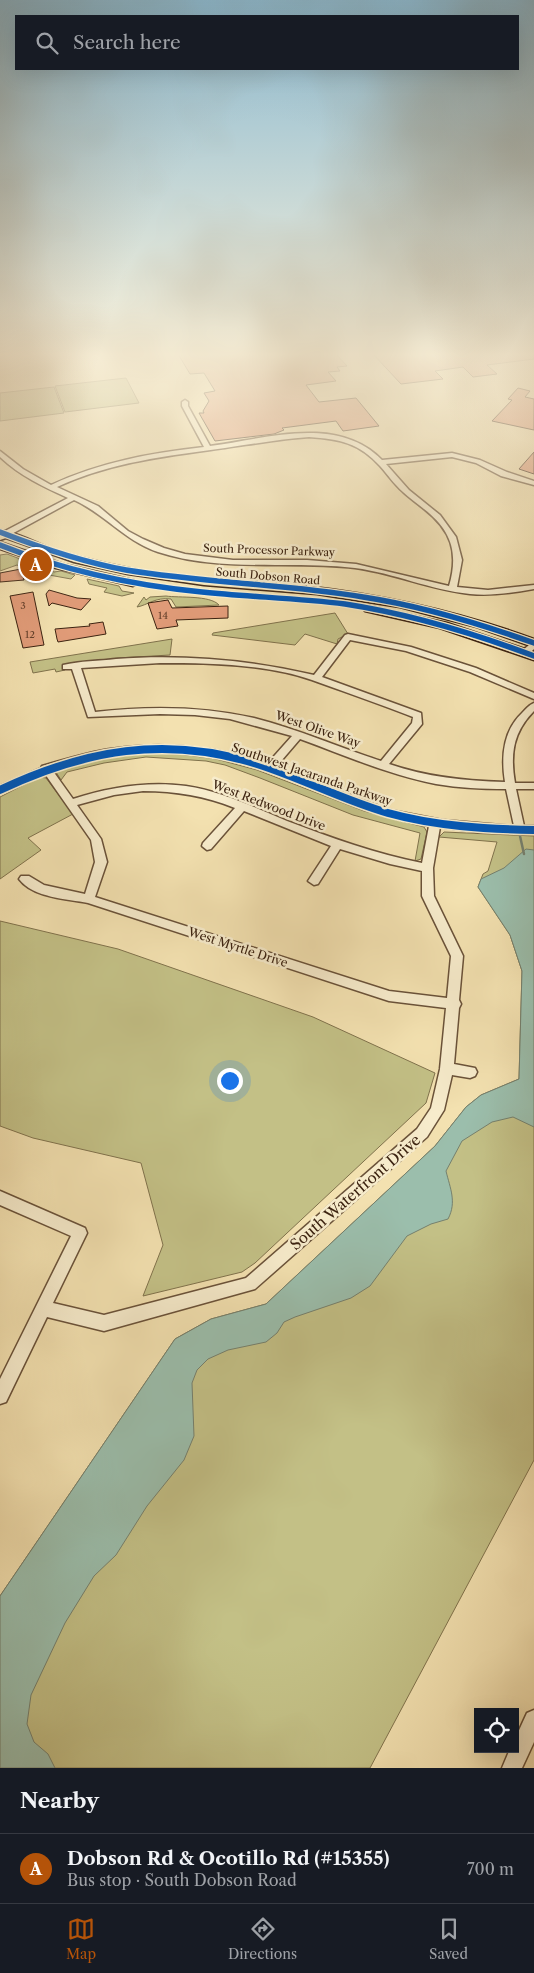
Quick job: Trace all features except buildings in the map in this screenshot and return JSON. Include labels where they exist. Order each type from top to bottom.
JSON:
[{"type":"main road","name":"South Dobson Road","points":[[3,540],[107,567],[148,575],[227,584],[315,590],[404,604],[456,617],[532,649]]},
{"type":"main road","name":"South Dobson Road","points":[[3,540],[60,566],[145,585],[203,592],[319,601],[364,608],[443,625],[532,649]]},
{"type":"main road","points":[[145,585],[153,582],[188,585],[227,584]]},
{"type":"street","points":[[202,437],[208,448]]},
{"type":"street","points":[[50,488],[92,470],[121,462],[208,448],[303,437]]},
{"type":"street","points":[[329,437],[343,439],[364,447],[380,462],[403,489],[432,512],[451,534],[459,560],[452,589]]},
{"type":"street","name":"South Processor Parkway","points":[[0,453],[32,478],[98,509],[134,538],[162,551],[216,561],[303,561],[340,564],[393,573],[452,589],[488,593],[534,587]]},
{"type":"street","points":[[380,462],[435,455],[452,455],[471,458],[504,474],[534,483]]},
{"type":"street","points":[[3,540],[77,500]]},
{"type":"street","points":[[383,765],[417,724],[418,715],[316,679],[348,637],[418,652],[473,670],[534,696]]},
{"type":"street","name":"West Olive Way","points":[[316,679],[250,664],[188,658],[133,659],[71,666],[91,715],[126,711],[179,710],[230,716],[275,727],[421,777],[460,784],[534,786]]},
{"type":"street","points":[[520,830],[510,786],[508,750],[516,726],[534,706]]},
{"type":"street","points":[[269,769],[298,735]]},
{"type":"street","name":"Southwest Jacaranda Parkway","points":[[0,790],[46,768],[94,754],[155,748],[213,753],[269,769],[375,809],[435,824],[480,829],[534,830]]},
{"type":"street","points":[[46,768],[96,839],[102,862],[89,899]]},
{"type":"street","name":"West Redwood Drive","points":[[72,803],[113,791],[168,788],[205,794],[337,845],[398,863],[427,868]]},
{"type":"street","points":[[207,846],[242,807]]},
{"type":"street","name":"South Waterfront Drive","points":[[44,1309],[104,1323],[250,1284],[422,1133],[437,1110],[447,1069],[455,1004],[457,956],[428,896],[427,868],[435,824]]},
{"type":"street","points":[[314,881],[337,845]]},
{"type":"street","name":"West Myrtle Drive","points":[[25,879],[40,889],[89,899],[336,972],[389,996],[455,1004]]},
{"type":"street","points":[[447,1069],[470,1072]]},
{"type":"street","points":[[0,1198],[80,1233],[0,1396]]},
{"type":"street","points":[[512,1768],[534,1720]]},
{"type":"shaded area","points":[[7,554],[54,572],[61,571],[75,575],[71,579],[49,575],[34,578],[26,573],[25,568],[17,565],[0,571],[0,555]]},
{"type":"shaded area","points":[[87,579],[119,586],[122,591],[134,593],[122,596],[104,592],[107,588],[89,584]]},
{"type":"shaded area","points":[[144,597],[146,600],[150,597],[202,598],[219,605],[176,607],[171,599],[165,599],[156,600],[137,607]]},
{"type":"shaded area","points":[[335,613],[348,634],[338,639],[337,644],[305,634],[295,645],[212,635],[213,633]]},
{"type":"shaded area","points":[[172,639],[170,655],[118,658],[64,665],[65,670],[56,672],[55,669],[33,673],[30,662]]},
{"type":"shaded area","points":[[144,753],[173,753],[216,759],[257,770],[364,811],[424,827],[427,832],[421,859],[415,861],[420,833],[353,815],[225,765],[206,761],[146,757],[104,763],[67,772],[61,780],[56,772],[72,764],[84,761]]},
{"type":"shaded area","points":[[39,777],[46,778],[73,814],[28,838],[41,850],[0,879],[0,797]]},
{"type":"shaded area","points":[[444,832],[534,836],[534,1460],[370,1768],[0,1768],[0,1596],[175,1339],[211,1319],[266,1304],[435,1146],[466,1107],[481,1095],[519,1079],[522,971],[510,935],[478,887],[483,874],[488,871],[497,842],[439,837]]},
{"type":"shaded area","points":[[526,849],[534,850],[534,1127],[513,1117],[492,1122],[462,1141],[446,1171],[452,1201],[451,1213],[448,1219],[431,1224],[407,1236],[370,1286],[351,1298],[284,1322],[277,1333],[266,1342],[228,1350],[208,1359],[197,1370],[192,1383],[194,1436],[184,1460],[147,1506],[116,1555],[94,1576],[65,1623],[31,1695],[27,1724],[34,1742],[48,1754],[55,1768],[0,1768],[0,1596],[175,1339],[211,1319],[266,1304],[435,1146],[466,1107],[481,1095],[519,1079],[522,971],[510,935],[478,887],[481,879],[504,868]]},
{"type":"shaded area","points":[[0,921],[118,949],[313,1017],[435,1073],[426,1103],[255,1263],[242,1272],[143,1296],[163,1245],[141,1163],[33,1138],[0,1126]]},
{"type":"waterway","points":[[520,836],[524,854]]},
{"type":"cycle path","points":[[0,532],[84,561],[125,569],[166,576],[361,596],[412,606],[486,626],[534,643]]},
{"type":"cycle path","points":[[0,545],[74,570],[150,586],[202,592],[289,598],[373,609],[428,621],[482,637],[534,656]]},
{"type":"cycle path","points":[[0,790],[62,764],[94,756],[126,750],[158,748],[191,750],[223,755],[256,764],[388,813],[460,826],[534,830]]},
{"type":"place","name":"Dobson Rd & Ocotillo Rd (#15355)","points":[[36,565]]}]
